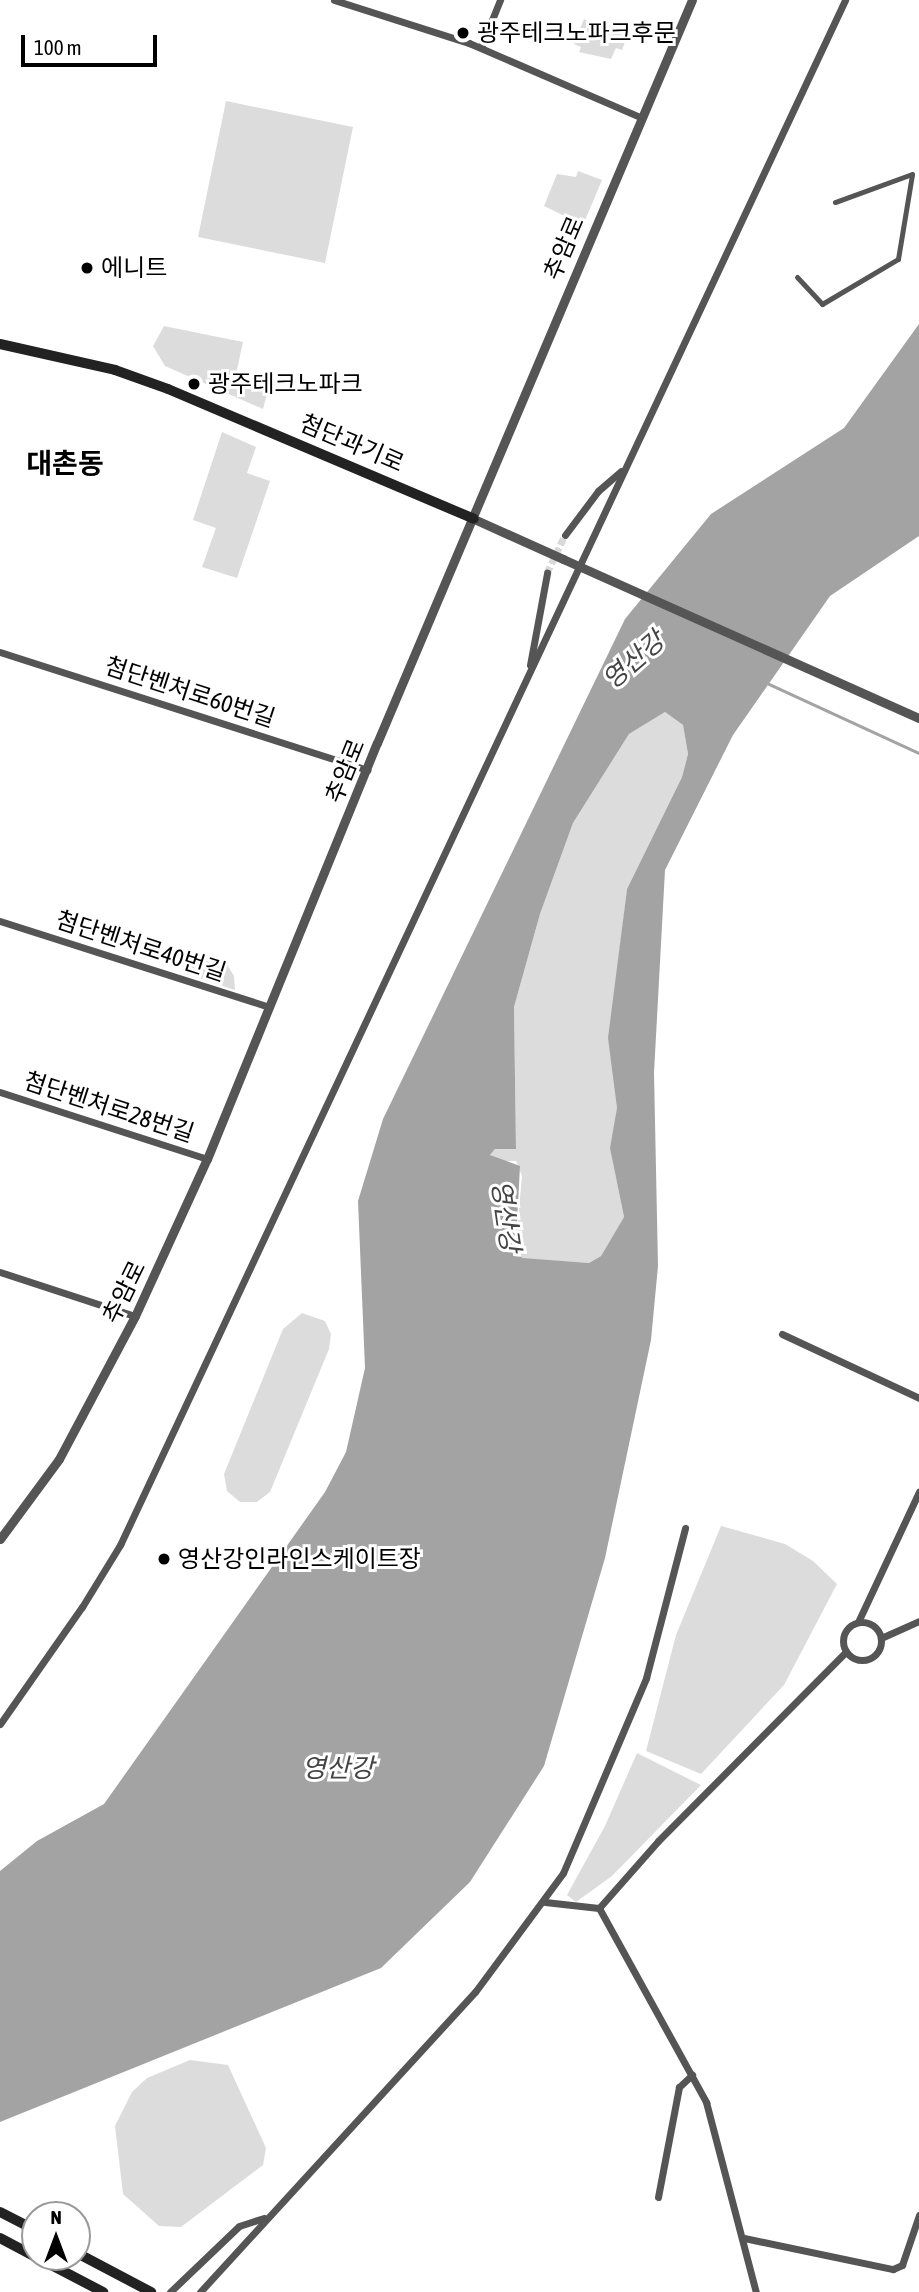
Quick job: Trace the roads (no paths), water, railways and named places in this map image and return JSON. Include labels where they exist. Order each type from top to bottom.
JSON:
[{"type":"main road","name":"첨단과기로","points":[[0,344],[115,370],[168,389],[474,519]]},
{"type":"main road","points":[[0,2212],[21,2223]]},
{"type":"main road","points":[[0,2238],[21,2249]]},
{"type":"main road","points":[[91,2260],[151,2292]]},
{"type":"main road","points":[[62,2271],[103,2292]]},
{"type":"street","points":[[334,0],[481,47],[640,117]]},
{"type":"street","points":[[481,47],[500,0]]},
{"type":"street","name":"추암로","points":[[0,1539],[59,1459],[135,1316],[206,1159],[640,117],[692,0]]},
{"type":"street","points":[[0,1724],[82,1607],[120,1545],[845,0]]},
{"type":"street","points":[[835,202],[916,173]]},
{"type":"street","points":[[797,277],[822,304],[898,259],[916,173]]},
{"type":"street","points":[[565,535],[598,491],[624,468]]},
{"type":"street","name":"첨단과기로","points":[[474,519],[919,718]]},
{"type":"street","points":[[524,687],[547,573]]},
{"type":"street","name":"첨단벤처로60번길","points":[[0,652],[367,770]]},
{"type":"street","name":"첨단벤처로40번길","points":[[0,921],[270,1007]]},
{"type":"street","name":"첨단벤처로28번길","points":[[0,1092],[206,1159]]},
{"type":"street","points":[[0,1272],[135,1316]]},
{"type":"street","points":[[782,1334],[919,1398]]},
{"type":"street","points":[[858,1622],[876,1627],[881,1638],[878,1651],[869,1659],[856,1659],[846,1652],[844,1634],[858,1622],[919,1492]]},
{"type":"street","points":[[200,2292],[475,1992],[545,1902],[593,1811],[642,1690],[685,1528]]},
{"type":"street","points":[[881,1638],[919,1621]]},
{"type":"street","points":[[599,1908],[658,1841],[846,1652]]},
{"type":"street","points":[[545,1902],[599,1908]]},
{"type":"street","points":[[599,1908],[706,2102],[744,2238],[756,2292]]},
{"type":"street","points":[[659,2197],[679,2087],[692,2075]]},
{"type":"street","points":[[744,2238],[893,2269],[902,2265],[919,2215]]},
{"type":"street","points":[[170,2292],[239,2227],[267,2217]]},
{"type":"water","name":"영산강","points":[[919,324],[919,536],[830,596],[733,735],[665,870],[654,1073],[658,1266],[651,1340],[605,1558],[544,1766],[470,1882],[381,1968],[0,2122],[0,1871],[37,1841],[104,1804],[325,1492],[346,1452],[365,1368],[358,1201],[383,1119],[625,619],[711,514],[844,428]],"holes":[[[665,712],[683,725],[688,754],[682,777],[627,889],[608,1038],[617,1108],[610,1148],[624,1217],[601,1256],[589,1263],[522,1258],[516,1242],[520,1166],[490,1155],[495,1149],[516,1149],[514,1007],[540,914],[573,823],[629,734]]]},
{"type":"waterway","points":[[769,684],[919,753]]},
{"type":"tunnel","points":[[547,573],[565,535]]},
{"type":"place","name":"광주테크노파크후문","points":[[463,33]]},
{"type":"place","name":"에니트","points":[[87,268]]},
{"type":"place","name":"광주테크노파크","points":[[194,384]]},
{"type":"place","name":"영산강인라인스케이트장","points":[[164,1559]]},
{"type":"district","name":"대촌동","points":[[65,463]]}]
